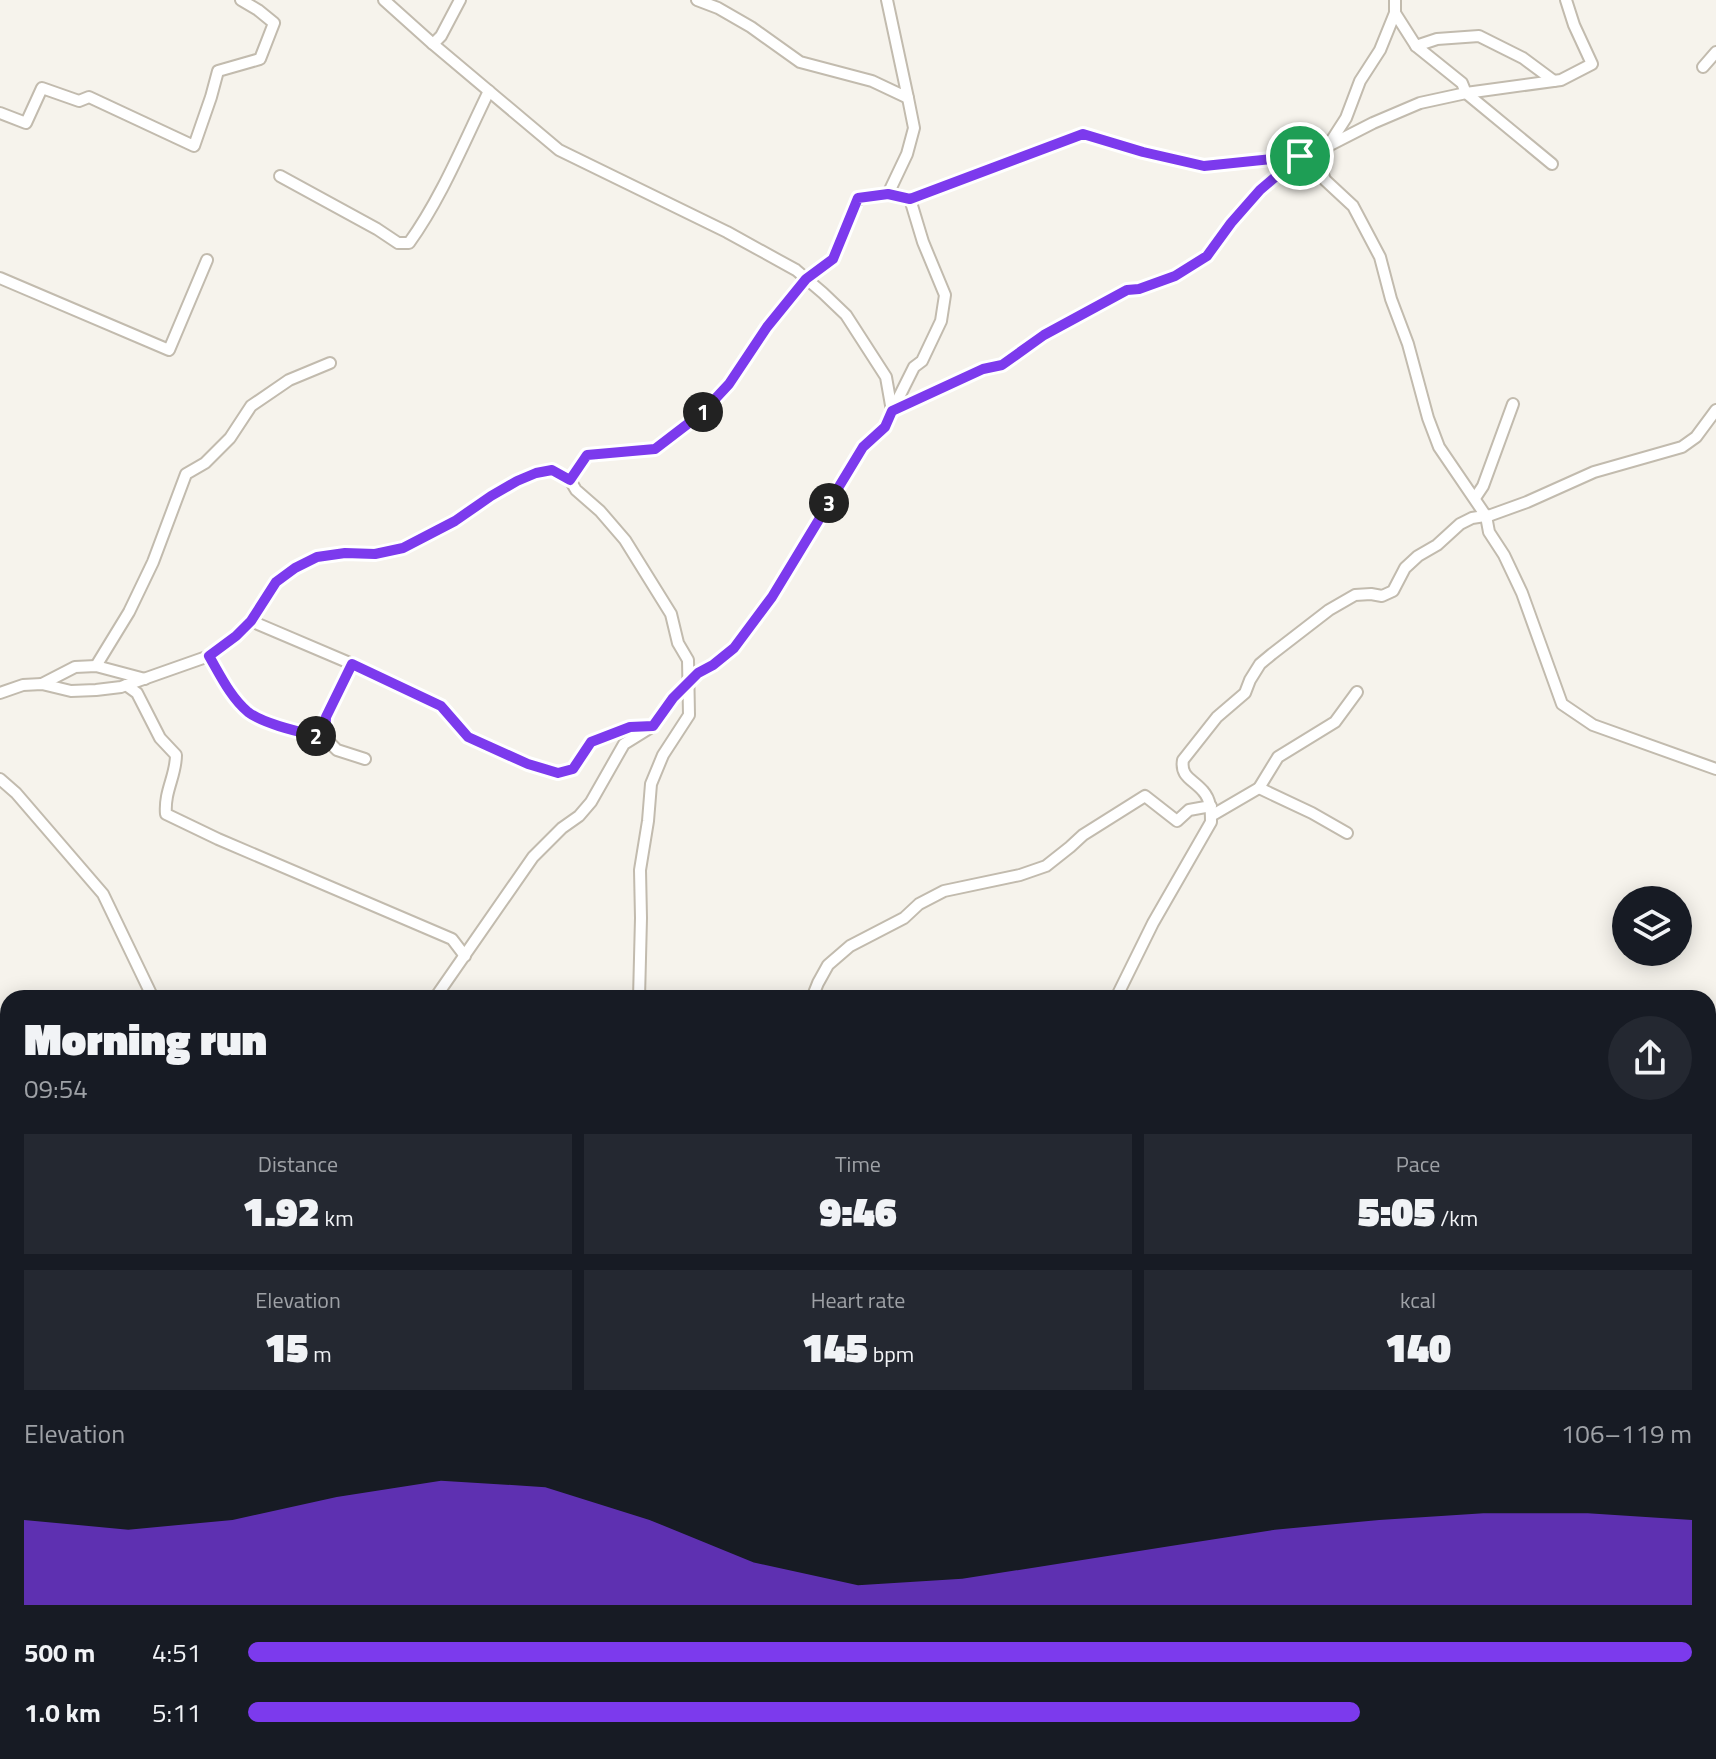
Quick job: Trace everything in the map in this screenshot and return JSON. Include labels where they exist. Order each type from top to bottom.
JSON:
[{"type":"street","points":[[0,113],[26,123],[42,88],[79,101],[89,97],[194,146],[218,71],[260,59],[274,23],[241,0]]},
{"type":"street","points":[[384,0],[559,150],[727,232],[796,270],[846,315],[886,377],[892,411]]},
{"type":"street","points":[[433,44],[441,36],[460,0]]},
{"type":"street","points":[[697,0],[751,27],[800,62],[872,81],[908,98]]},
{"type":"street","points":[[887,0],[914,128],[907,154],[888,194]]},
{"type":"street","points":[[1395,0],[1395,13],[1380,50],[1360,81],[1346,118],[1328,146],[1321,169],[1325,180],[1353,206],[1380,257],[1439,447],[1486,516],[1489,532],[1522,593],[1562,704],[1593,725],[1716,769]]},
{"type":"street","points":[[570,480],[587,455],[655,449],[702,413],[729,384],[767,327],[806,279],[833,259],[858,198],[888,194],[910,199],[1083,134],[1204,166],[1300,156],[1420,103],[1466,93],[1561,80],[1592,64],[1566,0]]},
{"type":"street","points":[[1395,13],[1416,46],[1462,83],[1466,93],[1552,164]]},
{"type":"street","points":[[1416,46],[1437,39],[1479,36],[1523,58],[1554,81]]},
{"type":"street","points":[[1703,67],[1716,52]]},
{"type":"street","points":[[280,176],[398,243],[409,243],[440,191],[489,91]]},
{"type":"street","points":[[892,411],[983,369],[1002,365],[1044,335],[1127,290],[1175,276],[1207,256],[1260,190],[1300,156]]},
{"type":"street","points":[[441,990],[533,857],[591,802],[624,744],[653,726],[673,698],[698,673],[734,648],[772,597],[863,447],[885,427],[941,321],[945,295],[923,242],[910,199]]},
{"type":"street","points":[[0,278],[169,350],[207,260]]},
{"type":"street","points":[[96,666],[129,612],[153,562],[186,474],[205,463],[230,438],[251,406],[289,380],[330,363]]},
{"type":"street","points":[[1475,498],[1483,486],[1513,404]]},
{"type":"street","points":[[1120,990],[1153,923],[1211,822],[1205,792],[1186,777],[1183,760],[1217,717],[1245,693],[1260,664],[1329,610],[1355,595],[1382,596],[1393,591],[1405,568],[1460,524],[1527,502],[1594,472],[1682,447],[1696,437],[1716,410]]},
{"type":"street","points":[[0,692],[23,685],[42,684],[71,691],[126,685],[209,656],[251,621],[276,582],[295,568],[317,557],[345,553],[375,554],[403,548],[455,521],[491,496],[536,473],[552,470],[570,480],[625,540],[671,614],[678,643],[688,660],[689,715],[663,755],[651,784],[640,870],[639,990]]},
{"type":"street","points":[[251,621],[441,706],[468,737],[528,764],[558,773],[573,769],[591,742],[630,727],[653,726]]},
{"type":"street","points":[[209,656],[233,695],[250,713],[277,725],[325,738],[337,750],[365,759]]},
{"type":"street","points":[[325,738],[326,717],[352,664]]},
{"type":"street","points":[[42,684],[75,667],[96,666],[145,679]]},
{"type":"street","points":[[126,685],[137,693],[160,738],[176,755],[176,767],[165,803],[166,814],[452,939],[465,956]]},
{"type":"street","points":[[815,990],[828,965],[850,946],[904,918],[919,904],[944,891],[1020,875],[1046,866],[1083,835],[1145,796],[1177,821],[1189,810],[1211,811],[1259,788],[1278,757],[1335,722],[1357,692]]},
{"type":"street","points":[[0,779],[16,793],[103,894],[149,990]]},
{"type":"street","points":[[1259,788],[1347,833]]},
{"type":"route","points":[[1083,134],[1204,166],[1300,156],[1260,190],[1207,256],[1175,276],[1127,290],[1044,335],[1002,365],[983,369],[892,411],[885,427],[863,447],[772,597],[734,648],[698,673],[673,698],[653,726],[630,727],[591,742],[573,769],[558,773],[528,764],[468,737],[441,706],[352,664],[326,717],[325,738],[277,725],[250,713],[233,695],[209,656],[251,621],[276,582],[317,557],[345,553],[375,554],[403,548],[536,473],[552,470],[570,480],[587,455],[655,449],[671,438],[702,413],[729,384],[767,327],[806,279],[833,259],[858,198],[888,194],[910,199],[1083,134]]}]
